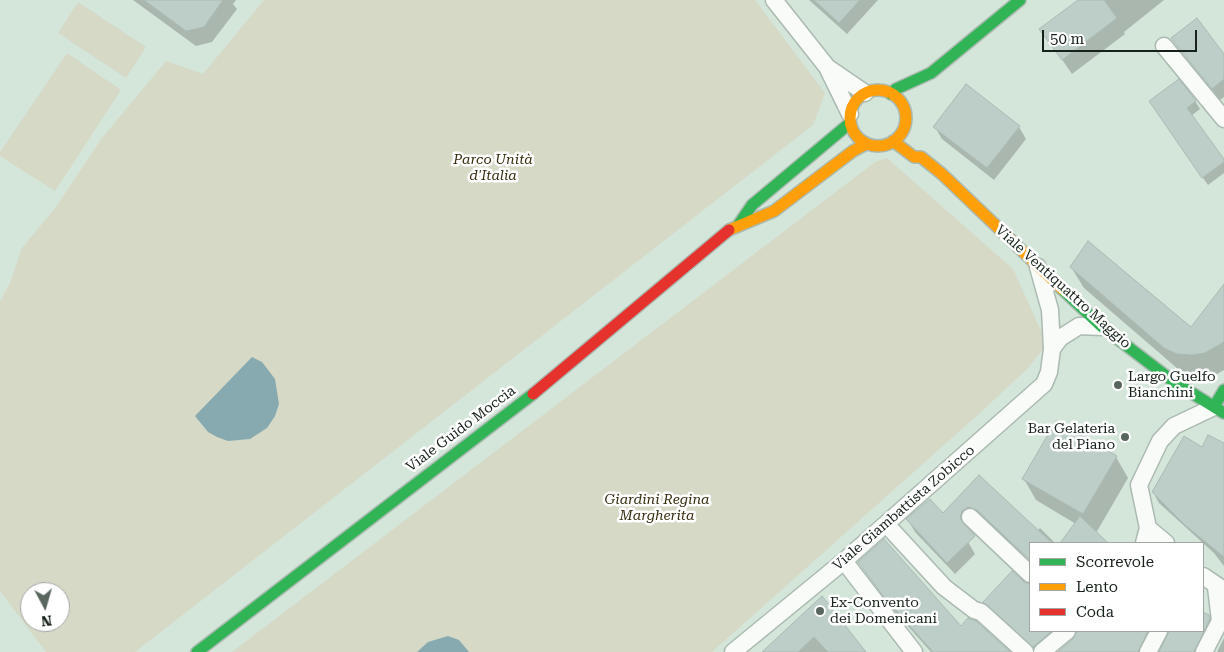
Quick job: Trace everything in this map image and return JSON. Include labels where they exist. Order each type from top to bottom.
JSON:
[{"type":"main road","points":[[892,94],[896,89],[931,73],[1020,0]]},
{"type":"main road","points":[[921,91],[931,73]]},
{"type":"main road","points":[[865,93],[883,91],[908,103],[906,117],[909,137],[893,141]]},
{"type":"main road","name":"Viale Guido Moccia","points":[[197,652],[531,395],[739,224],[752,205],[850,119],[853,106],[865,93]]},
{"type":"main road","points":[[850,119],[859,139],[866,144]]},
{"type":"main road","name":"Viale Ventiquattro Maggio","points":[[909,137],[921,150],[921,157]]},
{"type":"main road","name":"Viale Guido Moccia","points":[[739,224],[774,211],[853,151],[866,144],[884,145],[893,141]]},
{"type":"main road","name":"Viale Ventiquattro Maggio","points":[[893,141],[914,157],[921,157],[1102,327],[1174,382],[1219,410]]},
{"type":"main road","points":[[1219,410],[1224,390]]},
{"type":"street","points":[[774,0],[827,67],[850,119]]},
{"type":"street","points":[[1164,46],[1224,119]]},
{"type":"street","points":[[827,67],[865,93]]},
{"type":"street","name":"Viale Giambattista Zobicco","points":[[734,652],[844,561],[1044,384],[1050,372],[1052,349],[1050,310],[1037,265]]},
{"type":"street","points":[[1052,349],[1060,338],[1079,326],[1102,327]]},
{"type":"street","points":[[1163,542],[1146,536],[1139,485],[1160,441],[1174,426],[1219,410]]},
{"type":"street","points":[[970,517],[1029,573]]},
{"type":"street","points":[[886,524],[944,587],[974,610],[982,612],[1025,652]]},
{"type":"street","points":[[844,561],[914,652]]},
{"type":"street","points":[[1204,577],[1220,589],[1220,621],[1204,652]]},
{"type":"street","points":[[1042,652],[1066,632]]},
{"type":"street","points":[[1148,652],[1158,632]]},
{"type":"green space","name":"Parco Unità d'Italia","points":[[264,0],[755,0],[825,93],[813,125],[135,652],[46,652],[31,632],[70,632],[70,582],[20,582],[20,618],[0,591],[0,301],[10,283],[22,248],[56,207],[102,138],[166,61],[203,74]]},
{"type":"green space","points":[[78,2],[146,47],[126,78],[58,33]]},
{"type":"green space","points":[[67,53],[121,90],[55,191],[0,156],[0,152]]},
{"type":"green space","name":"Giardini Regina Margherita","points":[[887,158],[1013,269],[1047,344],[1028,368],[981,412],[712,652],[232,652],[875,162]]},
{"type":"water","points":[[252,357],[262,362],[275,379],[279,404],[275,416],[267,428],[250,439],[228,441],[208,432],[195,416]]},
{"type":"water","points":[[448,636],[459,640],[469,652],[417,652],[428,642]]},
{"type":"building","points":[[144,0],[223,0],[204,27],[186,31]]},
{"type":"building","points":[[814,0],[860,0],[839,23]]},
{"type":"building","points":[[1078,0],[1104,0],[1117,18],[1062,60],[1039,29]]},
{"type":"building","points":[[1197,18],[1224,54],[1224,79],[1212,89],[1171,38]]},
{"type":"building","points":[[1179,79],[1196,101],[1187,108],[1224,159],[1224,162],[1202,178],[1149,101]]},
{"type":"building","points":[[966,84],[1020,126],[987,168],[933,127]]},
{"type":"building","points":[[1088,241],[1191,327],[1224,284],[1224,342],[1205,353],[1192,355],[1177,354],[1164,348],[1070,267]]},
{"type":"building","points":[[1056,421],[1117,456],[1083,514],[1022,479]]},
{"type":"building","points":[[1208,435],[1224,443],[1224,557],[1186,526],[1152,492],[1184,436],[1202,447]]},
{"type":"building","points":[[979,475],[1051,542],[1029,542],[1029,559],[977,510],[968,507],[962,511],[960,519],[975,536],[947,563],[906,519],[930,499],[943,513]]},
{"type":"building","points":[[1080,516],[1107,542],[1061,542]]},
{"type":"building","points":[[884,539],[961,626],[968,618],[976,621],[1010,652],[933,652],[884,597],[858,562]]},
{"type":"building","points":[[1012,571],[1024,582],[1029,584],[1029,632],[1051,632],[1033,647],[983,602]]},
{"type":"building","name":"Ex-Convento dei Domenicani","points":[[822,596],[866,652],[828,652],[814,637],[798,652],[762,652]]},
{"type":"building","points":[[1204,612],[1209,615],[1210,619],[1204,631]]},
{"type":"building","points":[[1076,632],[1148,632],[1138,652],[1058,652],[1073,639]]},
{"type":"building","points":[[1169,632],[1204,632],[1194,652],[1159,652]]},
{"type":"traffic: fast","points":[[891,94],[896,89],[931,73],[1020,0]]},
{"type":"traffic: fast","points":[[739,224],[752,205],[850,123]]},
{"type":"traffic: fast","points":[[1062,289],[1102,327],[1174,382],[1224,413]]},
{"type":"traffic: fast","points":[[1214,407],[1224,390]]},
{"type":"traffic: fast","points":[[197,652],[533,394]]},
{"type":"traffic: slow","points":[[878,90],[898,98],[906,118],[898,138],[878,146],[858,138],[850,118],[858,98],[878,90]]},
{"type":"traffic: slow","points":[[893,141],[914,157],[921,157],[942,174],[1062,289]]},
{"type":"traffic: slow","points":[[729,230],[774,211],[853,151],[866,144]]},
{"type":"traffic: jam","points":[[533,394],[729,230]]},
{"type":"place","name":"Largo Guelfo Bianchini","points":[[1118,385]]},
{"type":"place","name":"Bar Gelateria del Piano","points":[[1125,437]]},
{"type":"place","name":"Ex-Convento dei Domenicani","points":[[820,611]]}]
